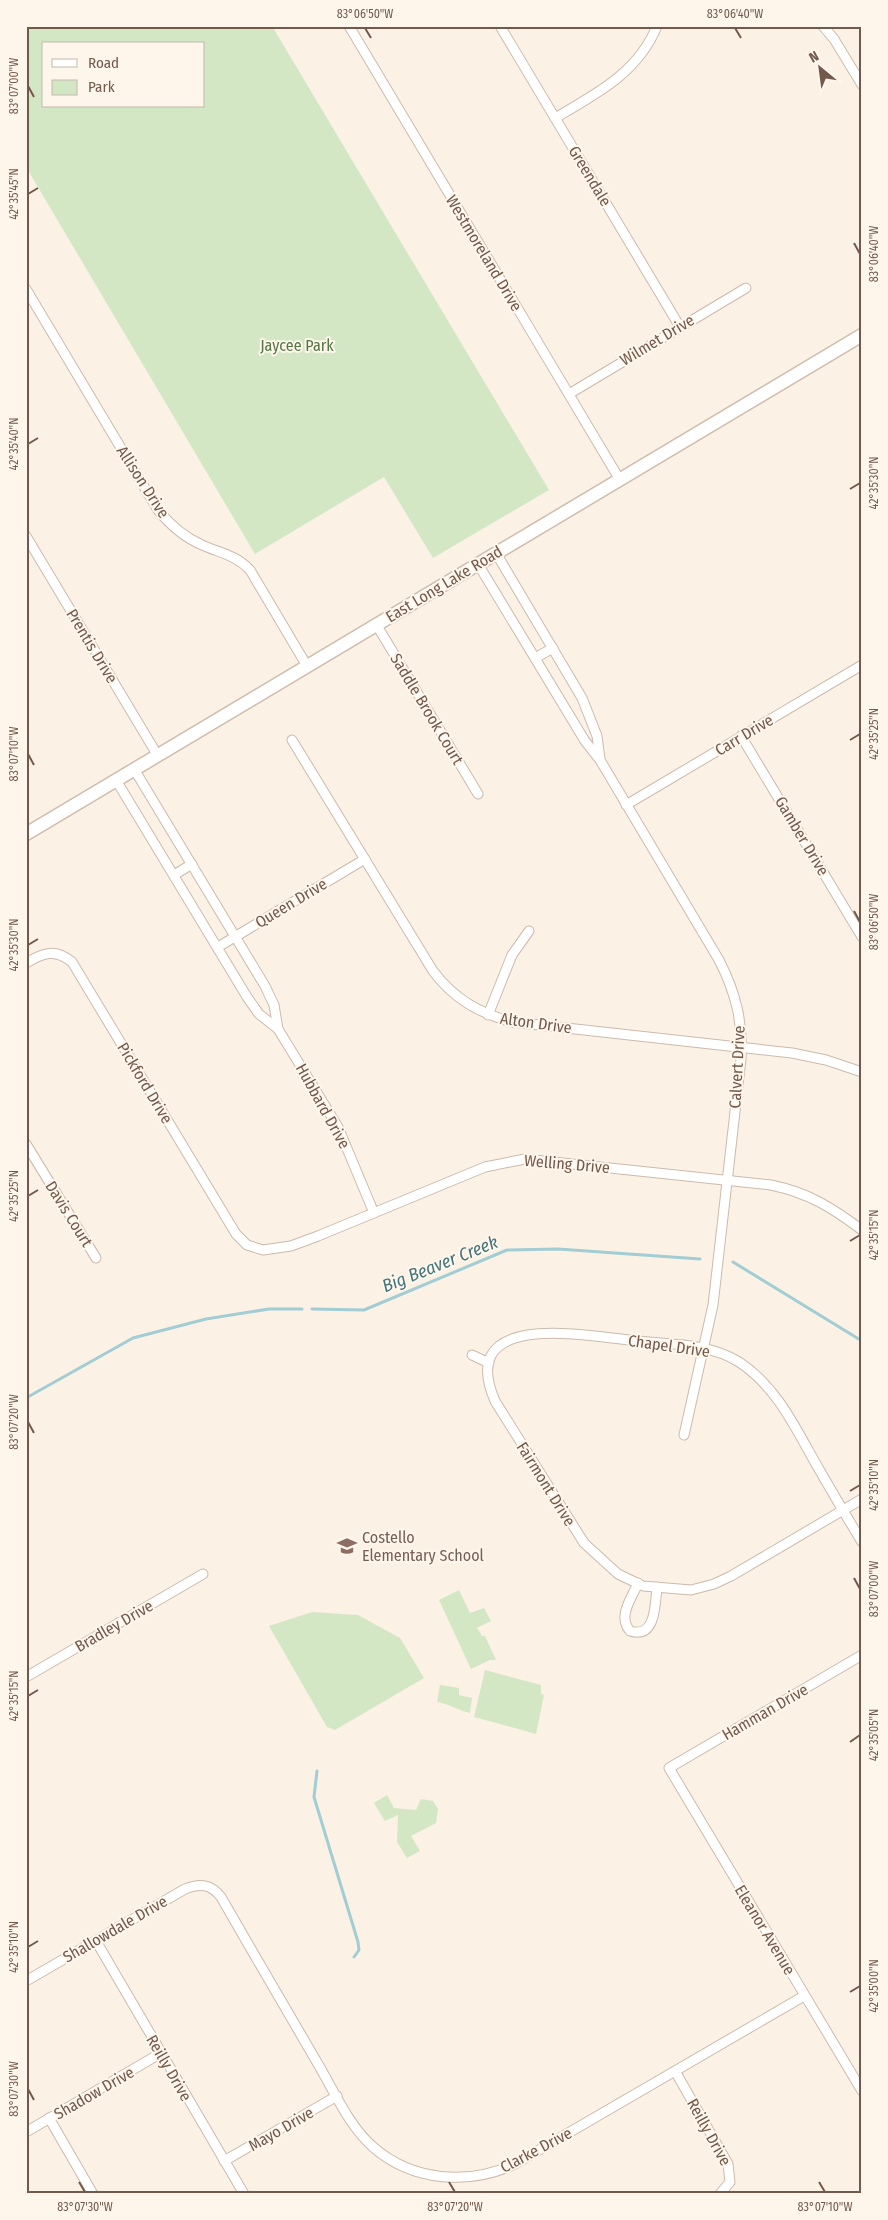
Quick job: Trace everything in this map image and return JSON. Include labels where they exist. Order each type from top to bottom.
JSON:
[{"type":"main road","name":"East Long Lake Road","points":[[26,834],[862,335]]},
{"type":"street","name":"Westmoreland Drive","points":[[348,26],[620,480]]},
{"type":"street","name":"Greendale","points":[[500,26],[680,326]]},
{"type":"street","points":[[555,118],[622,76],[647,48],[658,26]]},
{"type":"street","points":[[823,26],[834,39],[862,84]]},
{"type":"street","name":"Wilmet Drive","points":[[569,394],[746,288]]},
{"type":"street","name":"Allison Drive","points":[[26,289],[158,510],[188,538],[204,546],[232,555],[244,563],[307,666]]},
{"type":"street","name":"Prentis Drive","points":[[26,536],[158,756]]},
{"type":"street","name":"Calvert Drive","points":[[496,553],[587,708],[597,736],[600,760]]},
{"type":"street","name":"Calvert Drive","points":[[478,564],[585,741],[600,760],[727,975],[738,1008],[742,1047],[713,1305],[705,1349],[684,1435]]},
{"type":"street","name":"Saddle Brook Court","points":[[376,624],[478,794]]},
{"type":"street","points":[[535,658],[553,648]]},
{"type":"street","name":"Carr Drive","points":[[626,805],[741,736],[860,669]]},
{"type":"street","name":"Gamber Drive","points":[[741,736],[862,937]]},
{"type":"street","name":"Alton Drive","points":[[292,740],[441,982],[458,997],[488,1015],[512,1022],[742,1047],[826,1060],[862,1072]]},
{"type":"street","name":"Hubbard Drive","points":[[134,769],[270,994],[278,1018],[278,1029]]},
{"type":"street","name":"Hubbard Drive","points":[[116,780],[253,1006],[268,1022],[278,1029],[338,1127],[374,1213]]},
{"type":"street","name":"Queen Drive","points":[[218,947],[364,859]]},
{"type":"street","points":[[174,875],[192,864]]},
{"type":"street","points":[[488,1015],[512,955],[528,931]]},
{"type":"street","name":"Pickford Drive","points":[[26,963],[47,952],[59,954],[72,962],[236,1234],[247,1245]]},
{"type":"street","name":"Davis Court","points":[[26,1144],[96,1258]]},
{"type":"street","name":"Welling Drive","points":[[247,1245],[262,1250],[291,1246],[485,1167],[525,1159],[771,1185],[796,1190],[822,1202],[862,1230]]},
{"type":"street","name":"Chapel Drive","points":[[489,1363],[493,1354],[500,1346],[512,1338],[528,1334],[564,1332],[705,1349],[738,1362],[764,1382],[792,1422],[862,1542]]},
{"type":"street","points":[[472,1355],[489,1363]]},
{"type":"street","name":"Fairmont Drive","points":[[489,1363],[486,1369],[488,1384],[495,1401],[584,1543],[618,1574],[638,1583],[691,1590],[714,1584],[731,1576],[862,1499]]},
{"type":"street","name":"Bradley Drive","points":[[26,1677],[203,1574]]},
{"type":"street","points":[[638,1583],[625,1612],[624,1620],[630,1630],[637,1633],[644,1632],[652,1623],[657,1587]]},
{"type":"street","name":"Hamman Drive","points":[[668,1768],[862,1655]]},
{"type":"street","name":"Eleanor Avenue","points":[[668,1768],[862,2091]]},
{"type":"street","name":"Shallowdale Drive","points":[[26,1981],[185,1889],[198,1885],[207,1885]]},
{"type":"street","name":"Clarke Drive","points":[[207,1885],[220,1897],[337,2096],[366,2141],[399,2165],[428,2175],[466,2178],[491,2173],[515,2164],[804,1996]]},
{"type":"street","name":"Reilly Drive","points":[[96,1941],[244,2194]]},
{"type":"street","name":"Shadow Drive","points":[[26,2132],[161,2053]]},
{"type":"street","name":"Reilly Drive","points":[[674,2071],[728,2164],[730,2182],[720,2194]]},
{"type":"street","name":"Mayo Drive","points":[[224,2162],[337,2096]]},
{"type":"street","points":[[49,2118],[93,2194]]},
{"type":"green space","name":"Jaycee Park","points":[[26,26],[272,26],[549,490],[433,558],[384,477],[255,554],[26,167]]},
{"type":"green space","points":[[459,1590],[470,1613],[484,1608],[491,1621],[477,1628],[482,1636],[485,1636],[496,1660],[490,1660],[471,1669],[439,1600]]},
{"type":"green space","points":[[312,1612],[358,1615],[400,1638],[424,1678],[335,1730],[327,1727],[269,1626]]},
{"type":"green space","points":[[485,1670],[541,1685],[541,1694],[544,1695],[536,1734],[474,1717]]},
{"type":"green space","points":[[440,1685],[459,1688],[459,1695],[472,1698],[470,1713],[437,1702]]},
{"type":"green space","points":[[387,1795],[394,1808],[416,1810],[421,1799],[433,1801],[438,1809],[436,1823],[411,1836],[420,1851],[407,1858],[397,1842],[398,1815],[385,1821],[374,1803]]},
{"type":"waterway","name":"Big Beaver Creek","points":[[312,1309],[364,1310],[507,1250],[558,1249],[700,1259]]},
{"type":"waterway","name":"Big Beaver Creek","points":[[733,1262],[862,1341]]},
{"type":"waterway","name":"Big Beaver Creek","points":[[26,1398],[133,1338],[206,1319],[269,1309],[302,1309]]},
{"type":"waterway","points":[[317,1771],[314,1797],[358,1942],[359,1950],[354,1957]]},
{"type":"place","name":"Costello Elementary School","points":[[347,1546]]}]
